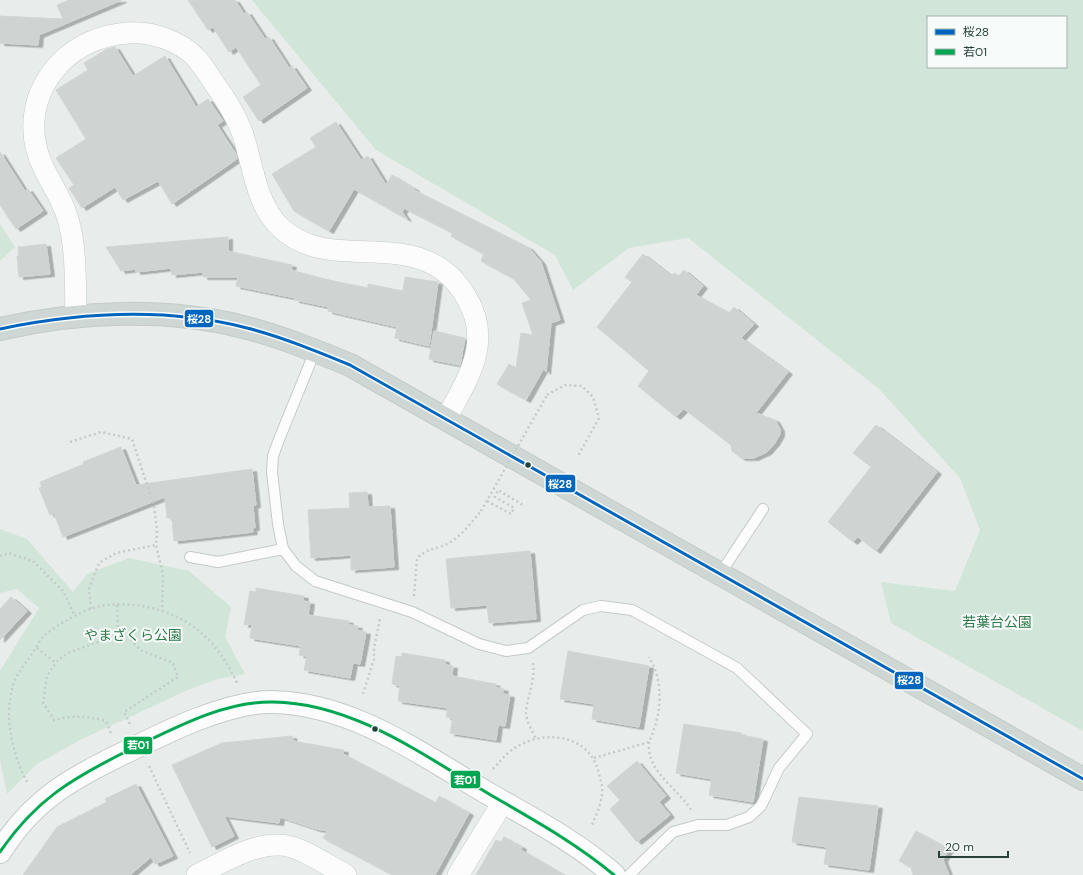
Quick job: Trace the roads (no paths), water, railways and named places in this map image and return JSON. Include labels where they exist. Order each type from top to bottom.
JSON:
[{"type":"main road","points":[[0,329],[31,322],[76,316],[168,315],[246,327],[350,365],[1083,779]]},
{"type":"street","points":[[76,316],[72,240],[68,218],[60,198],[43,167],[34,142],[33,113],[44,85],[60,63],[82,45],[109,34],[139,32],[170,40],[196,57],[233,110],[267,211],[281,228],[300,241],[319,248],[408,254],[430,261],[454,279],[467,297],[475,317],[478,343],[473,368],[446,419]]},
{"type":"street","points":[[0,852],[13,831],[31,811],[47,797],[86,772],[138,745],[197,720],[233,707],[271,702],[309,705],[345,715],[387,734],[580,848],[614,875]]},
{"type":"street","points":[[458,875],[503,802]]},
{"type":"street","points":[[199,875],[256,848],[280,844],[308,854],[346,875]]},
{"type":"lane","points":[[315,351],[278,442],[272,472],[278,524],[284,549],[296,566],[315,581],[412,612],[436,624],[493,648],[506,651],[528,648],[583,610],[601,606],[632,610],[737,668],[807,734],[779,768],[761,806],[749,817],[727,825],[698,825],[674,832],[629,875]]},
{"type":"lane","points":[[720,574],[763,510]]},
{"type":"lane","points":[[190,557],[218,562],[284,549]]},
{"type":"park label","name":"若葉台公園","points":[[997,622]]},
{"type":"park label","name":"やまざくら公園","points":[[133,635]]}]
